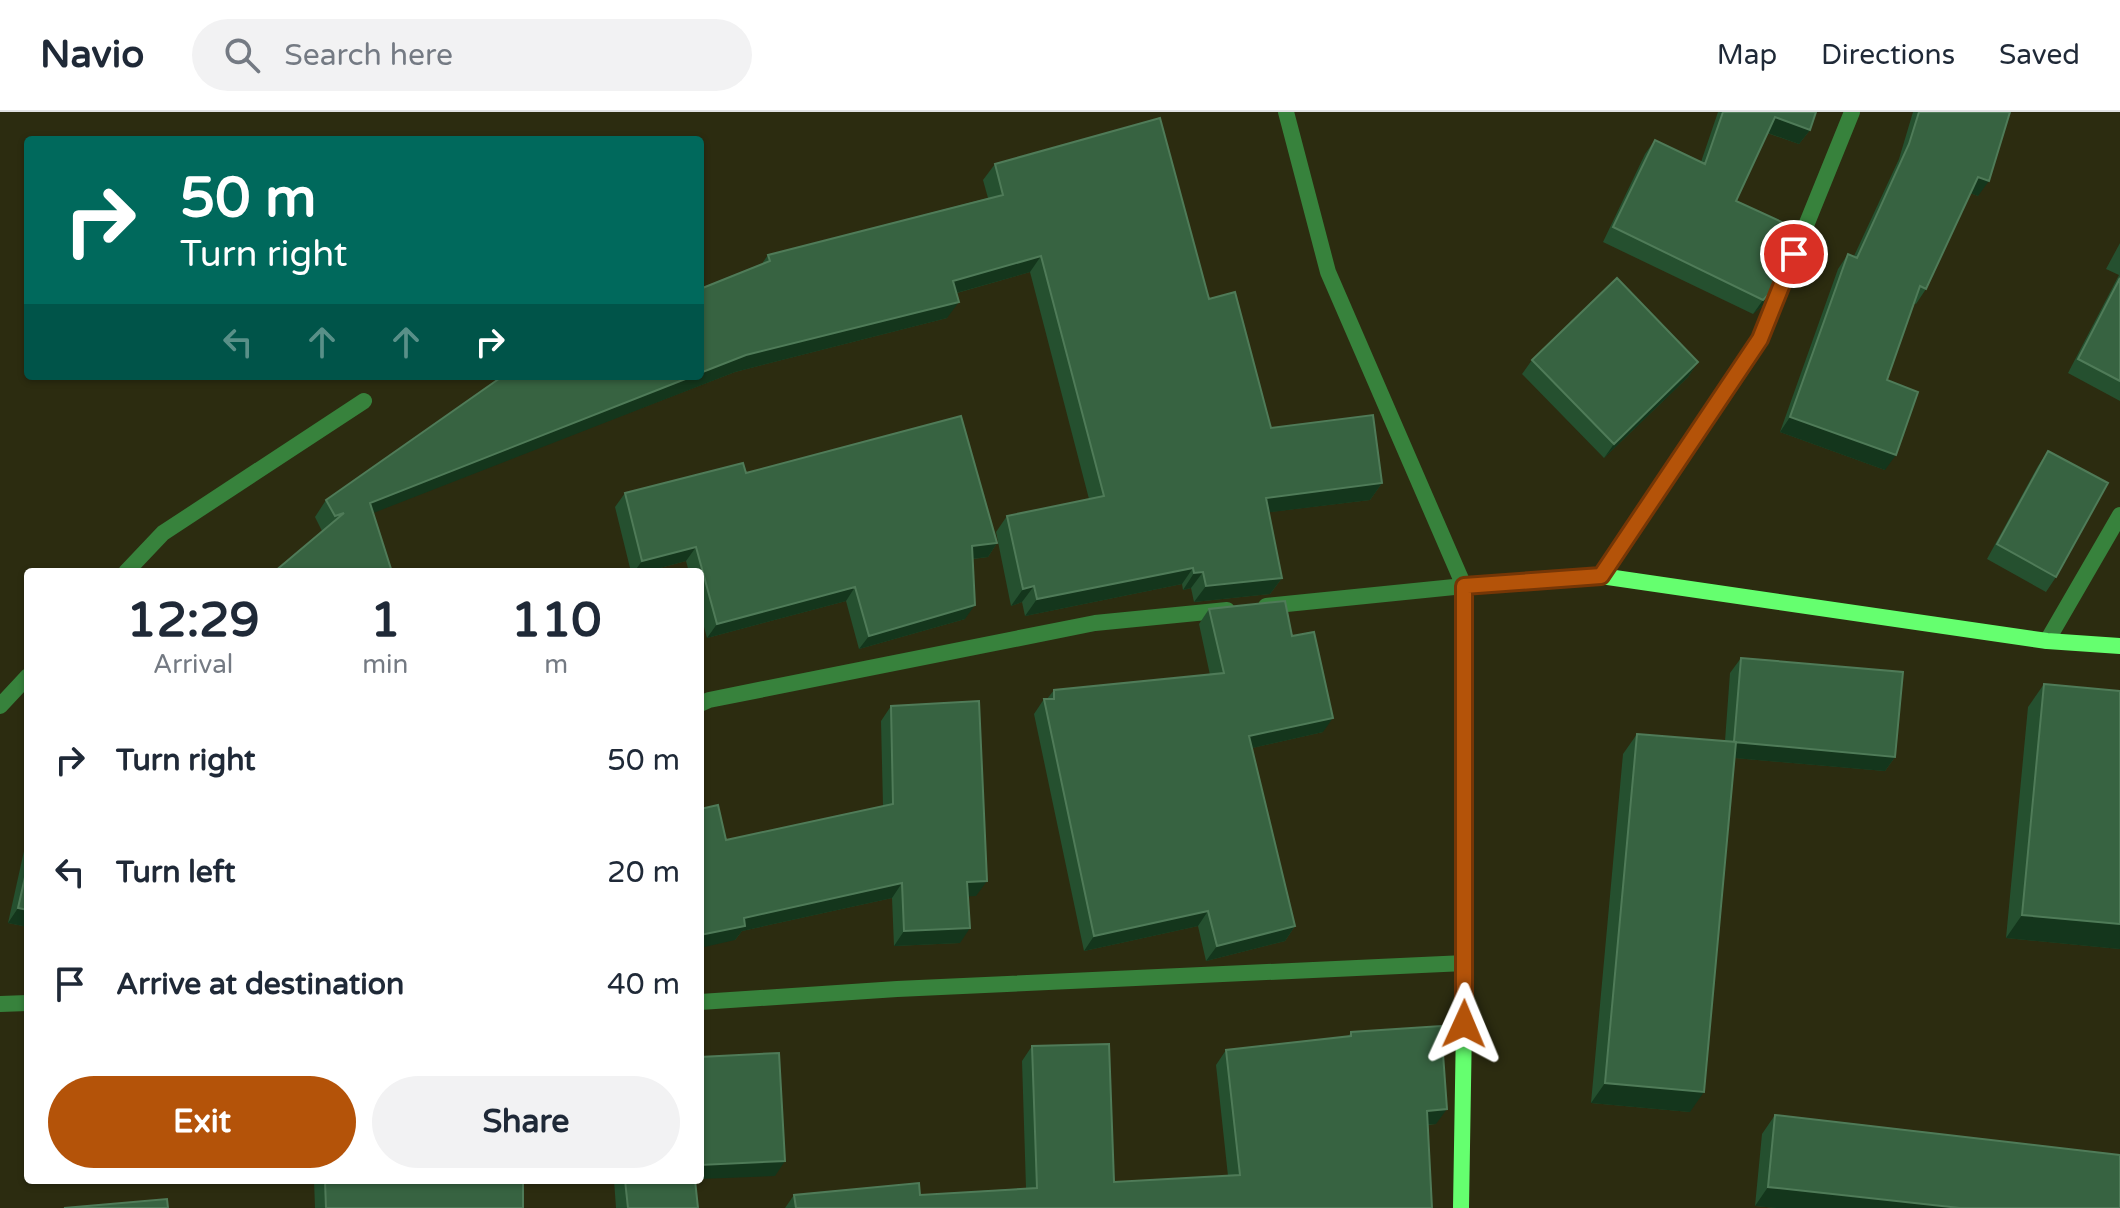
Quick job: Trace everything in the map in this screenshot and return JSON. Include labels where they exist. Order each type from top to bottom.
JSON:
[{"type":"street","points":[[1286,112],[1328,272],[1464,586],[1465,963],[1461,1208]]},
{"type":"street","points":[[1601,576],[1760,339],[1852,112]]},
{"type":"street","points":[[130,568],[163,533],[364,401]]},
{"type":"street","points":[[2047,641],[2120,515]]},
{"type":"street","points":[[704,703],[1095,623],[1464,586],[1601,576],[2047,641],[2120,646]]},
{"type":"street","points":[[0,706],[24,680]]},
{"type":"street","points":[[704,1002],[897,989],[1465,963]]},
{"type":"street","points":[[0,1004],[24,1003]]},
{"type":"shaded area","points":[[0,112],[2120,112],[2120,1208],[0,1208]]},
{"type":"building","points":[[1723,112],[1816,112],[1810,130],[1775,117],[1736,201],[1797,229],[1772,291],[1763,300],[1613,227],[1655,140],[1705,164]]},
{"type":"building","points":[[1919,112],[2010,112],[1989,181],[1978,177],[1926,289],[1920,286],[1887,380],[1918,392],[1896,455],[1790,417],[1848,254],[1857,258],[1909,144]]},
{"type":"building","points":[[1160,118],[1209,299],[1235,292],[1271,428],[1373,415],[1382,483],[1266,498],[1282,578],[1206,586],[1203,572],[1194,573],[1193,568],[1037,599],[1034,586],[1023,589],[1007,516],[1104,496],[1041,256],[953,281],[959,302],[746,355],[704,371],[704,287],[770,261],[768,255],[1003,195],[995,164]]},
{"type":"building","points":[[1617,278],[1698,362],[1614,444],[1532,360]]},
{"type":"building","points":[[2120,278],[2120,381],[2078,359]]},
{"type":"building","points":[[497,380],[683,380],[370,503],[391,568],[279,568],[344,513],[335,516],[326,500]]},
{"type":"building","points":[[961,416],[997,543],[972,546],[975,605],[869,636],[855,587],[717,624],[696,547],[642,561],[625,493],[743,463],[746,473]]},
{"type":"building","points":[[2048,451],[2108,483],[2056,577],[1997,544]]},
{"type":"building","points":[[1285,601],[1292,636],[1314,632],[1333,718],[1249,736],[1295,926],[1217,946],[1208,911],[1094,936],[1044,699],[1054,699],[1054,690],[1224,673],[1209,609]]},
{"type":"building","points":[[1741,658],[1903,672],[1895,757],[1734,742]]},
{"type":"building","points":[[2044,684],[2120,691],[2120,924],[2022,915]]},
{"type":"building","points":[[979,701],[987,881],[967,882],[970,928],[904,931],[902,883],[744,918],[745,926],[704,934],[704,808],[718,805],[726,840],[893,804],[891,706]]},
{"type":"building","points":[[1637,734],[1736,742],[1704,1092],[1605,1083]]},
{"type":"building","points":[[24,882],[24,909],[18,908]]},
{"type":"building","points":[[1441,1026],[1447,1109],[1427,1111],[1432,1208],[796,1208],[794,1195],[919,1183],[920,1195],[1037,1188],[1032,1046],[1109,1044],[1114,1182],[1240,1175],[1226,1050],[1351,1036],[1351,1032]]},
{"type":"building","points":[[779,1053],[785,1161],[704,1165],[704,1057]]},
{"type":"building","points":[[1775,1115],[2120,1155],[2120,1208],[1960,1208],[1768,1187]]},
{"type":"building","points":[[325,1184],[523,1184],[523,1208],[326,1208]]},
{"type":"building","points":[[625,1184],[695,1184],[698,1208],[628,1208]]},
{"type":"building","points":[[167,1199],[168,1208],[64,1208]]},
{"type":"route","points":[[1464,1024],[1464,586],[1601,576],[1760,339],[1794,254]]}]
